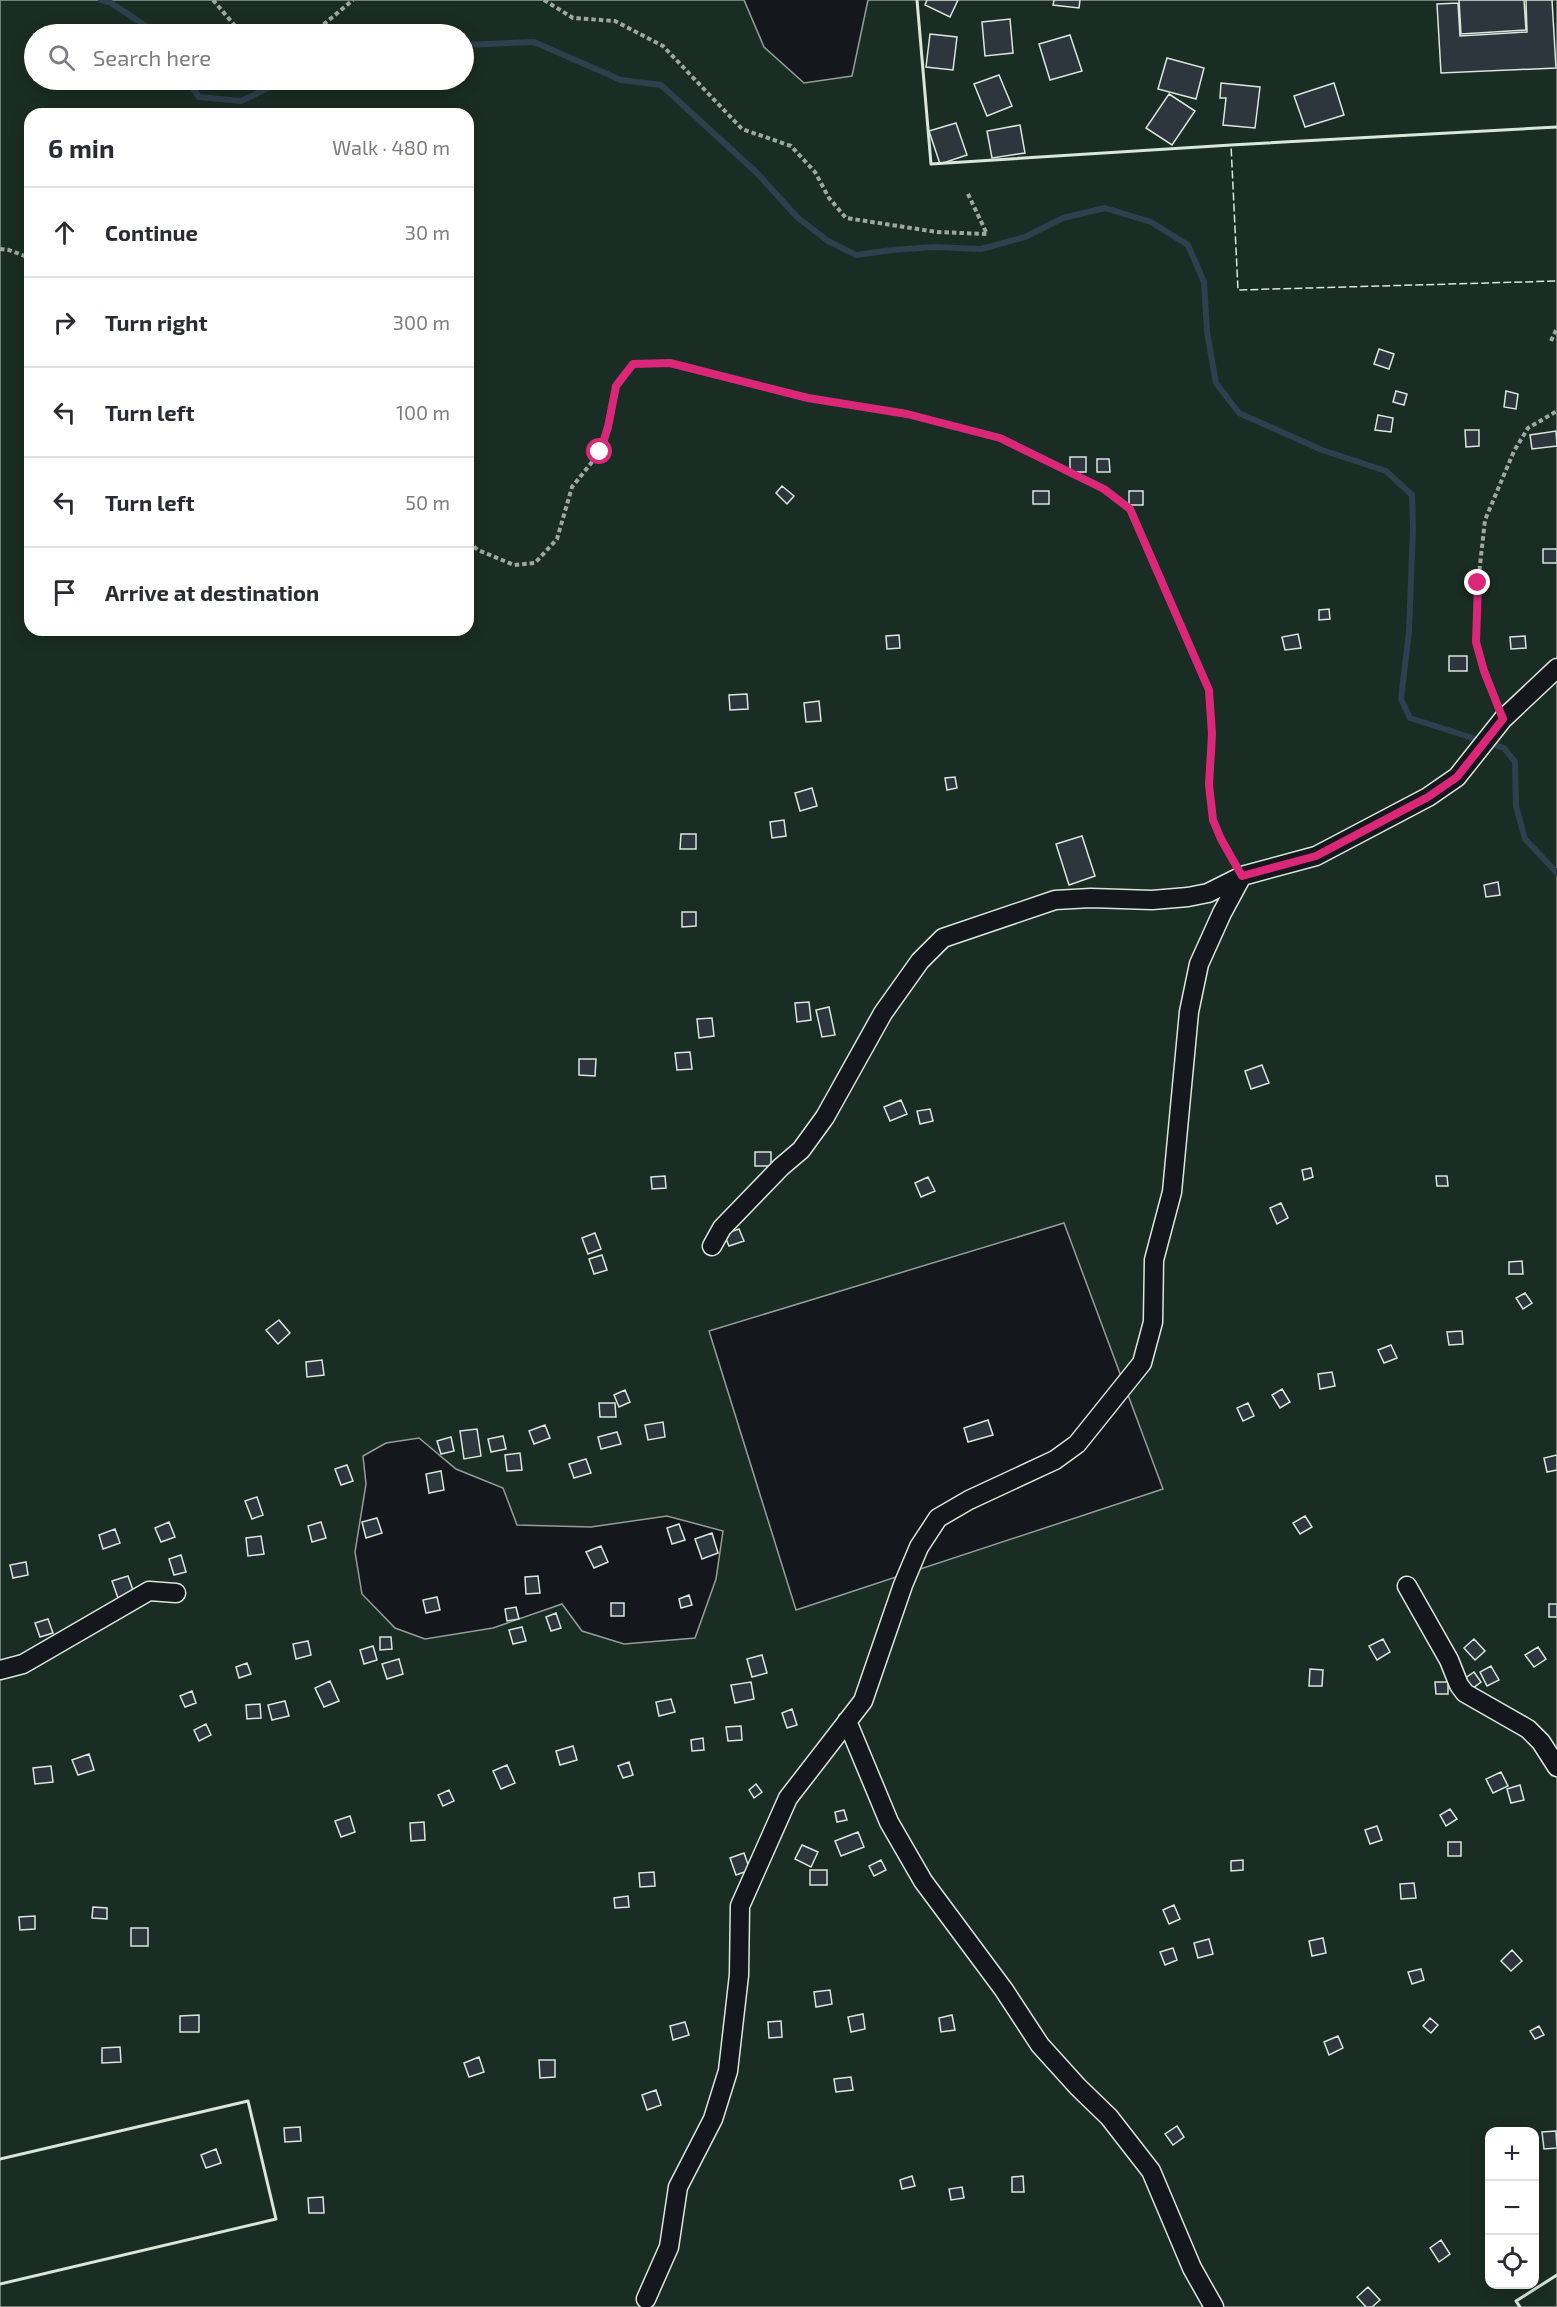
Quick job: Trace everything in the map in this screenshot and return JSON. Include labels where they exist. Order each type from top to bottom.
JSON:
[{"type":"street","points":[[712,1245],[722,1228],[781,1167],[801,1150],[825,1117],[883,1013],[920,961],[944,938],[1055,900],[1091,898],[1152,900],[1188,897],[1208,893],[1242,876],[1316,856],[1428,797],[1457,777],[1503,719],[1557,668]]},
{"type":"street","points":[[646,2299],[669,2247],[678,2187],[713,2119],[728,2071],[738,1975],[740,1906],[788,1798],[863,1701],[903,1585],[919,1547],[938,1518],[969,1500],[1055,1460],[1077,1444],[1142,1364],[1153,1322],[1154,1260],[1172,1192],[1189,1012],[1199,964],[1242,876]]},
{"type":"street","points":[[1407,1586],[1465,1693],[1528,1729],[1557,1767]]},
{"type":"street","points":[[0,1670],[23,1664],[149,1591],[176,1593]]},
{"type":"street","points":[[847,1721],[889,1822],[923,1881],[1004,1990],[1040,2045],[1109,2117],[1151,2171],[1192,2268],[1214,2307]]},
{"type":"path","points":[[213,0],[233,24]]},
{"type":"path","points":[[324,24],[353,0]]},
{"type":"path","points":[[544,0],[573,18],[615,21],[663,46],[742,129],[791,147],[815,172],[829,198],[846,218],[938,232],[987,234],[967,192]]},
{"type":"path","points":[[0,249],[24,256]]},
{"type":"path","points":[[1551,341],[1557,328]]},
{"type":"path","points":[[474,547],[513,565],[535,563],[557,539],[572,487],[600,452],[608,427],[616,386],[633,364],[670,363],[808,398],[907,414],[1000,438],[1104,489],[1130,509],[1209,690],[1212,734],[1209,785],[1213,820],[1242,876]]},
{"type":"path","points":[[1503,719],[1484,671],[1476,642],[1478,583],[1485,520],[1514,451],[1528,428],[1557,411]]},
{"type":"green space","points":[[0,0],[744,0],[764,47],[804,83],[852,76],[868,0],[1557,0],[1557,2307],[0,2307]],"holes":[[[1064,1223],[1163,1489],[796,1610],[709,1331]],[[419,1438],[456,1469],[503,1488],[517,1525],[591,1527],[667,1516],[723,1531],[716,1579],[695,1638],[624,1644],[582,1631],[562,1604],[493,1628],[425,1639],[395,1628],[362,1594],[355,1552],[366,1484],[363,1456],[386,1443]]]},
{"type":"building","points":[[927,0],[958,0],[950,17],[925,5]]},
{"type":"building","points":[[1054,0],[1080,0],[1079,8],[1053,5]]},
{"type":"building","points":[[1459,0],[1524,0],[1526,30],[1461,34]]},
{"type":"building","points":[[1526,0],[1552,0],[1556,68],[1441,73],[1437,4],[1458,3],[1460,36],[1527,32]]},
{"type":"building","points":[[1010,19],[1013,53],[985,56],[982,22]]},
{"type":"building","points":[[930,34],[957,37],[953,70],[926,67]]},
{"type":"building","points":[[1070,35],[1082,71],[1050,80],[1039,44]]},
{"type":"building","points":[[1167,58],[1204,68],[1196,99],[1158,89]]},
{"type":"building","points":[[999,75],[1012,106],[987,116],[974,84]]},
{"type":"building","points":[[1221,83],[1260,87],[1255,128],[1223,125],[1226,98],[1220,98]]},
{"type":"building","points":[[1334,83],[1344,115],[1305,127],[1294,96]]},
{"type":"building","points":[[1169,94],[1195,111],[1172,145],[1146,128]]},
{"type":"building","points":[[956,123],[967,155],[940,164],[929,131]]},
{"type":"building","points":[[1020,125],[1025,153],[992,158],[987,131]]},
{"type":"building","points":[[1379,349],[1394,354],[1389,369],[1374,364]]},
{"type":"building","points":[[1396,391],[1407,394],[1404,405],[1393,402]]},
{"type":"building","points":[[1506,391],[1518,394],[1516,409],[1504,407]]},
{"type":"building","points":[[1378,415],[1393,418],[1391,432],[1375,430]]},
{"type":"building","points":[[1465,430],[1479,430],[1479,446],[1466,447]]},
{"type":"building","points":[[1556,431],[1557,446],[1532,449],[1530,435]]},
{"type":"building","points":[[1070,457],[1086,457],[1086,472],[1070,472]]},
{"type":"building","points":[[1097,459],[1109,459],[1110,472],[1097,472]]},
{"type":"building","points":[[782,486],[794,496],[787,504],[776,493]]},
{"type":"building","points":[[1033,491],[1049,491],[1049,504],[1033,504]]},
{"type":"building","points":[[1129,491],[1143,491],[1143,505],[1129,505]]},
{"type":"building","points":[[1543,549],[1557,549],[1557,563],[1543,563]]},
{"type":"building","points":[[1329,609],[1330,619],[1319,620],[1319,610]]},
{"type":"building","points":[[1298,634],[1301,648],[1285,650],[1282,637]]},
{"type":"building","points":[[899,635],[900,648],[887,649],[886,636]]},
{"type":"building","points":[[1525,636],[1526,648],[1511,649],[1510,637]]},
{"type":"building","points":[[1449,656],[1467,656],[1467,671],[1449,671]]},
{"type":"building","points":[[747,694],[748,709],[730,710],[729,695]]},
{"type":"building","points":[[819,701],[821,721],[806,722],[804,703]]},
{"type":"building","points":[[955,777],[957,788],[947,790],[945,778]]},
{"type":"building","points":[[812,788],[817,806],[800,811],[795,793]]},
{"type":"building","points":[[784,820],[786,836],[772,838],[770,822]]},
{"type":"building","points":[[681,834],[696,834],[696,849],[680,849]]},
{"type":"building","points":[[1082,836],[1095,876],[1069,885],[1056,844]]},
{"type":"building","points":[[1498,882],[1500,895],[1486,897],[1484,885]]},
{"type":"building","points":[[682,912],[696,912],[696,926],[682,927]]},
{"type":"building","points":[[809,1002],[811,1020],[797,1022],[795,1003]]},
{"type":"building","points":[[829,1007],[835,1035],[822,1037],[816,1010]]},
{"type":"building","points":[[712,1018],[714,1036],[699,1038],[697,1019]]},
{"type":"building","points":[[690,1052],[692,1069],[677,1070],[675,1053]]},
{"type":"building","points":[[579,1059],[596,1059],[595,1076],[579,1075]]},
{"type":"building","points":[[1262,1065],[1269,1083],[1251,1089],[1245,1071]]},
{"type":"building","points":[[901,1100],[907,1114],[890,1121],[884,1107]]},
{"type":"building","points":[[930,1109],[933,1121],[920,1124],[917,1111]]},
{"type":"building","points":[[755,1152],[771,1152],[771,1166],[755,1166]]},
{"type":"building","points":[[1311,1168],[1313,1177],[1304,1180],[1302,1170]]},
{"type":"building","points":[[665,1176],[666,1188],[652,1189],[651,1177]]},
{"type":"building","points":[[1436,1176],[1447,1176],[1448,1186],[1437,1186]]},
{"type":"building","points":[[928,1177],[935,1191],[921,1197],[915,1183]]},
{"type":"building","points":[[1281,1203],[1288,1218],[1277,1224],[1270,1208]]},
{"type":"building","points":[[739,1229],[744,1241],[729,1246],[724,1234]]},
{"type":"building","points":[[595,1233],[601,1249],[588,1254],[582,1238]]},
{"type":"building","points":[[602,1255],[607,1270],[594,1274],[589,1259]]},
{"type":"building","points":[[1522,1261],[1523,1274],[1509,1274],[1509,1262]]},
{"type":"building","points":[[1525,1293],[1532,1303],[1523,1309],[1516,1298]]},
{"type":"building","points":[[279,1320],[290,1333],[278,1344],[266,1330]]},
{"type":"building","points":[[1462,1331],[1463,1344],[1449,1345],[1447,1332]]},
{"type":"building","points":[[1391,1345],[1397,1358],[1384,1363],[1378,1350]]},
{"type":"building","points":[[322,1360],[324,1375],[307,1377],[306,1362]]},
{"type":"building","points":[[1332,1372],[1335,1386],[1320,1389],[1318,1374]]},
{"type":"building","points":[[1282,1389],[1290,1402],[1280,1408],[1272,1395]]},
{"type":"building","points":[[625,1390],[630,1402],[619,1407],[614,1395]]},
{"type":"building","points":[[599,1403],[615,1403],[616,1417],[600,1417]]},
{"type":"building","points":[[1248,1403],[1254,1416],[1243,1421],[1237,1408]]},
{"type":"building","points":[[988,1420],[993,1435],[968,1442],[964,1428]]},
{"type":"building","points":[[663,1422],[665,1437],[648,1440],[645,1425]]},
{"type":"building","points":[[545,1425],[550,1438],[534,1444],[529,1431]]},
{"type":"building","points":[[477,1429],[481,1456],[464,1459],[460,1431]]},
{"type":"building","points":[[617,1432],[621,1444],[601,1449],[598,1437]]},
{"type":"building","points":[[503,1436],[506,1449],[491,1452],[488,1439]]},
{"type":"building","points":[[451,1437],[454,1451],[441,1454],[437,1441]]},
{"type":"building","points":[[520,1453],[522,1470],[507,1471],[505,1455]]},
{"type":"building","points":[[1557,1455],[1557,1470],[1547,1472],[1544,1458]]},
{"type":"building","points":[[586,1459],[591,1473],[574,1478],[569,1464]]},
{"type":"building","points":[[347,1465],[353,1481],[341,1485],[335,1469]]},
{"type":"building","points":[[441,1471],[444,1490],[429,1493],[426,1474]]},
{"type":"building","points":[[257,1497],[263,1515],[252,1519],[245,1501]]},
{"type":"building","points":[[1305,1516],[1312,1527],[1300,1534],[1293,1523]]},
{"type":"building","points":[[377,1518],[382,1533],[366,1538],[362,1522]]},
{"type":"building","points":[[169,1522],[175,1537],[161,1542],[155,1528]]},
{"type":"building","points":[[321,1522],[326,1538],[312,1542],[308,1526]]},
{"type":"building","points":[[679,1524],[685,1540],[672,1544],[667,1528]]},
{"type":"building","points":[[115,1529],[120,1543],[103,1549],[99,1535]]},
{"type":"building","points":[[712,1533],[718,1553],[702,1559],[695,1539]]},
{"type":"building","points":[[261,1536],[264,1554],[248,1556],[246,1538]]},
{"type":"building","points":[[601,1546],[608,1562],[594,1568],[586,1552]]},
{"type":"building","points":[[181,1555],[186,1572],[174,1575],[169,1559]]},
{"type":"building","points":[[26,1562],[28,1575],[13,1578],[10,1565]]},
{"type":"building","points":[[128,1576],[134,1593],[118,1598],[112,1581]]},
{"type":"building","points":[[538,1576],[540,1593],[526,1594],[525,1577]]},
{"type":"building","points":[[689,1595],[692,1605],[681,1608],[679,1599]]},
{"type":"building","points":[[437,1597],[440,1610],[426,1613],[423,1600]]},
{"type":"building","points":[[611,1603],[624,1603],[624,1616],[611,1616]]},
{"type":"building","points":[[1549,1604],[1557,1604],[1557,1617],[1549,1617]]},
{"type":"building","points":[[516,1607],[519,1619],[507,1621],[505,1609]]},
{"type":"building","points":[[556,1613],[561,1628],[551,1631],[546,1617]]},
{"type":"building","points":[[48,1619],[53,1633],[40,1637],[35,1623]]},
{"type":"building","points":[[522,1627],[526,1641],[513,1644],[509,1630]]},
{"type":"building","points":[[380,1637],[391,1637],[392,1649],[380,1650]]},
{"type":"building","points":[[1383,1639],[1390,1652],[1377,1660],[1369,1646]]},
{"type":"building","points":[[1474,1639],[1485,1651],[1475,1660],[1464,1648]]},
{"type":"building","points":[[308,1641],[311,1655],[296,1659],[293,1644]]},
{"type":"building","points":[[373,1646],[377,1660],[364,1664],[360,1650]]},
{"type":"building","points":[[1538,1647],[1546,1659],[1534,1667],[1525,1655]]},
{"type":"building","points":[[762,1655],[767,1673],[752,1677],[747,1659]]},
{"type":"building","points":[[399,1659],[403,1674],[387,1679],[382,1664]]},
{"type":"building","points":[[247,1663],[251,1674],[239,1678],[236,1667]]},
{"type":"building","points":[[1491,1666],[1499,1680],[1487,1686],[1480,1672]]},
{"type":"building","points":[[1310,1669],[1323,1670],[1322,1686],[1309,1686]]},
{"type":"building","points":[[1474,1672],[1481,1682],[1469,1691],[1461,1681]]},
{"type":"building","points":[[330,1681],[339,1701],[324,1707],[315,1688]]},
{"type":"building","points":[[751,1682],[754,1699],[735,1703],[731,1685]]},
{"type":"building","points":[[1435,1682],[1448,1682],[1448,1694],[1436,1694]]},
{"type":"building","points":[[192,1691],[196,1703],[185,1707],[180,1696]]},
{"type":"building","points":[[671,1699],[675,1712],[659,1716],[656,1702]]},
{"type":"building","points":[[285,1701],[289,1716],[272,1720],[268,1705]]},
{"type":"building","points":[[260,1704],[261,1718],[247,1719],[246,1705]]},
{"type":"building","points":[[792,1709],[797,1725],[787,1728],[782,1713]]},
{"type":"building","points":[[206,1724],[211,1735],[199,1741],[194,1730]]},
{"type":"building","points":[[741,1726],[742,1740],[728,1741],[726,1727]]},
{"type":"building","points":[[703,1738],[704,1750],[692,1751],[691,1740]]},
{"type":"building","points":[[573,1746],[577,1760],[560,1765],[556,1751]]},
{"type":"building","points":[[89,1754],[94,1770],[78,1775],[72,1760]]},
{"type":"building","points":[[629,1762],[633,1775],[623,1778],[618,1766]]},
{"type":"building","points":[[507,1765],[515,1783],[501,1789],[493,1771]]},
{"type":"building","points":[[51,1766],[53,1782],[35,1784],[33,1768]]},
{"type":"building","points":[[1501,1772],[1508,1786],[1493,1793],[1486,1779]]},
{"type":"building","points":[[756,1784],[762,1792],[754,1798],[749,1790]]},
{"type":"building","points":[[1520,1785],[1524,1800],[1511,1803],[1507,1789]]},
{"type":"building","points":[[449,1790],[454,1801],[443,1806],[438,1795]]},
{"type":"building","points":[[1450,1809],[1457,1819],[1446,1826],[1440,1815]]},
{"type":"building","points":[[844,1810],[847,1820],[837,1822],[835,1812]]},
{"type":"building","points":[[350,1816],[355,1832],[341,1837],[335,1821]]},
{"type":"building","points":[[424,1822],[425,1840],[411,1841],[410,1823]]},
{"type":"building","points":[[1377,1826],[1382,1840],[1370,1844],[1365,1830]]},
{"type":"building","points":[[858,1832],[864,1847],[841,1856],[835,1841]]},
{"type":"building","points":[[1448,1842],[1461,1842],[1461,1856],[1448,1856]]},
{"type":"building","points":[[802,1845],[818,1852],[811,1867],[795,1859]]},
{"type":"building","points":[[744,1853],[750,1870],[736,1875],[730,1858]]},
{"type":"building","points":[[881,1860],[886,1870],[874,1876],[869,1866]]},
{"type":"building","points":[[1243,1860],[1243,1870],[1231,1871],[1231,1861]]},
{"type":"building","points":[[810,1870],[827,1870],[827,1885],[810,1885]]},
{"type":"building","points":[[654,1872],[655,1886],[640,1887],[639,1873]]},
{"type":"building","points":[[1414,1883],[1416,1898],[1401,1899],[1400,1884]]},
{"type":"building","points":[[628,1896],[629,1907],[615,1908],[614,1898]]},
{"type":"building","points":[[1174,1905],[1180,1919],[1169,1924],[1163,1910]]},
{"type":"building","points":[[93,1907],[107,1908],[107,1919],[92,1918]]},
{"type":"building","points":[[35,1916],[35,1929],[20,1930],[19,1917]]},
{"type":"building","points":[[131,1928],[148,1928],[148,1946],[131,1946]]},
{"type":"building","points":[[1323,1938],[1326,1953],[1312,1956],[1309,1941]]},
{"type":"building","points":[[1209,1939],[1213,1954],[1198,1958],[1194,1943]]},
{"type":"building","points":[[1173,1948],[1177,1960],[1165,1965],[1160,1952]]},
{"type":"building","points":[[1512,1950],[1522,1961],[1511,1971],[1501,1961]]},
{"type":"building","points":[[1421,1969],[1424,1980],[1412,1984],[1408,1972]]},
{"type":"building","points":[[830,1990],[832,2004],[816,2007],[814,1992]]},
{"type":"building","points":[[863,2014],[865,2029],[851,2032],[848,2017]]},
{"type":"building","points":[[199,2015],[199,2032],[180,2032],[180,2016]]},
{"type":"building","points":[[952,2015],[955,2030],[941,2032],[939,2018]]},
{"type":"building","points":[[1430,2018],[1438,2025],[1431,2033],[1423,2026]]},
{"type":"building","points":[[781,2021],[782,2037],[769,2038],[768,2022]]},
{"type":"building","points":[[685,2022],[689,2035],[673,2040],[670,2026]]},
{"type":"building","points":[[1539,2026],[1544,2035],[1535,2039],[1530,2031]]},
{"type":"building","points":[[1338,2036],[1343,2048],[1329,2055],[1324,2042]]},
{"type":"building","points":[[120,2047],[121,2062],[102,2063],[102,2048]]},
{"type":"building","points":[[479,2057],[484,2072],[469,2077],[464,2063]]},
{"type":"building","points":[[539,2060],[555,2060],[555,2077],[540,2078]]},
{"type":"building","points":[[851,2077],[853,2090],[836,2092],[834,2079]]},
{"type":"building","points":[[656,2090],[661,2105],[647,2110],[642,2095]]},
{"type":"building","points":[[1177,2126],[1184,2137],[1173,2145],[1165,2134]]},
{"type":"building","points":[[300,2127],[301,2141],[285,2142],[284,2128]]},
{"type":"building","points":[[1556,2131],[1557,2148],[1544,2149],[1542,2132]]},
{"type":"building","points":[[216,2149],[221,2163],[206,2168],[201,2155]]},
{"type":"building","points":[[912,2176],[915,2186],[902,2189],[900,2180]]},
{"type":"building","points":[[1023,2176],[1024,2192],[1012,2192],[1012,2177]]},
{"type":"building","points":[[962,2187],[964,2198],[951,2200],[949,2189]]},
{"type":"building","points":[[323,2197],[324,2213],[309,2213],[308,2198]]},
{"type":"building","points":[[1441,2240],[1450,2254],[1439,2262],[1430,2248]]},
{"type":"building","points":[[1368,2287],[1380,2300],[1372,2307],[1366,2307],[1357,2297]]},
{"type":"waterway","points":[[101,0],[111,3],[143,24]]},
{"type":"waterway","points":[[474,45],[534,42],[621,80],[661,85],[757,173],[797,217],[828,241],[856,255],[934,247],[981,249],[1025,237],[1063,218],[1105,208],[1151,222],[1188,245],[1204,282],[1207,332],[1216,383],[1239,413],[1322,450],[1386,471],[1412,495],[1409,632],[1401,699],[1410,718],[1504,748],[1515,762],[1516,806],[1525,839],[1557,873]]},
{"type":"waterway","points":[[194,90],[199,97],[241,101],[264,90]]},
{"type":"fence","points":[[1557,127],[1231,145],[1238,290],[1557,281]]},
{"type":"wall","points":[[917,0],[931,164],[1557,127]]},
{"type":"wall","points":[[0,2159],[248,2101],[276,2219],[0,2284]]},
{"type":"wall","points":[[1520,2307],[1516,2301],[1557,2275]]},
{"type":"route","points":[[600,452],[608,427],[616,386],[633,364],[670,363],[808,398],[907,414],[1000,438],[1104,489],[1130,509],[1197,658],[1209,690],[1212,734],[1209,785],[1213,820],[1242,876],[1316,856],[1428,797],[1457,777],[1503,719],[1484,671],[1476,642],[1478,583]]}]
